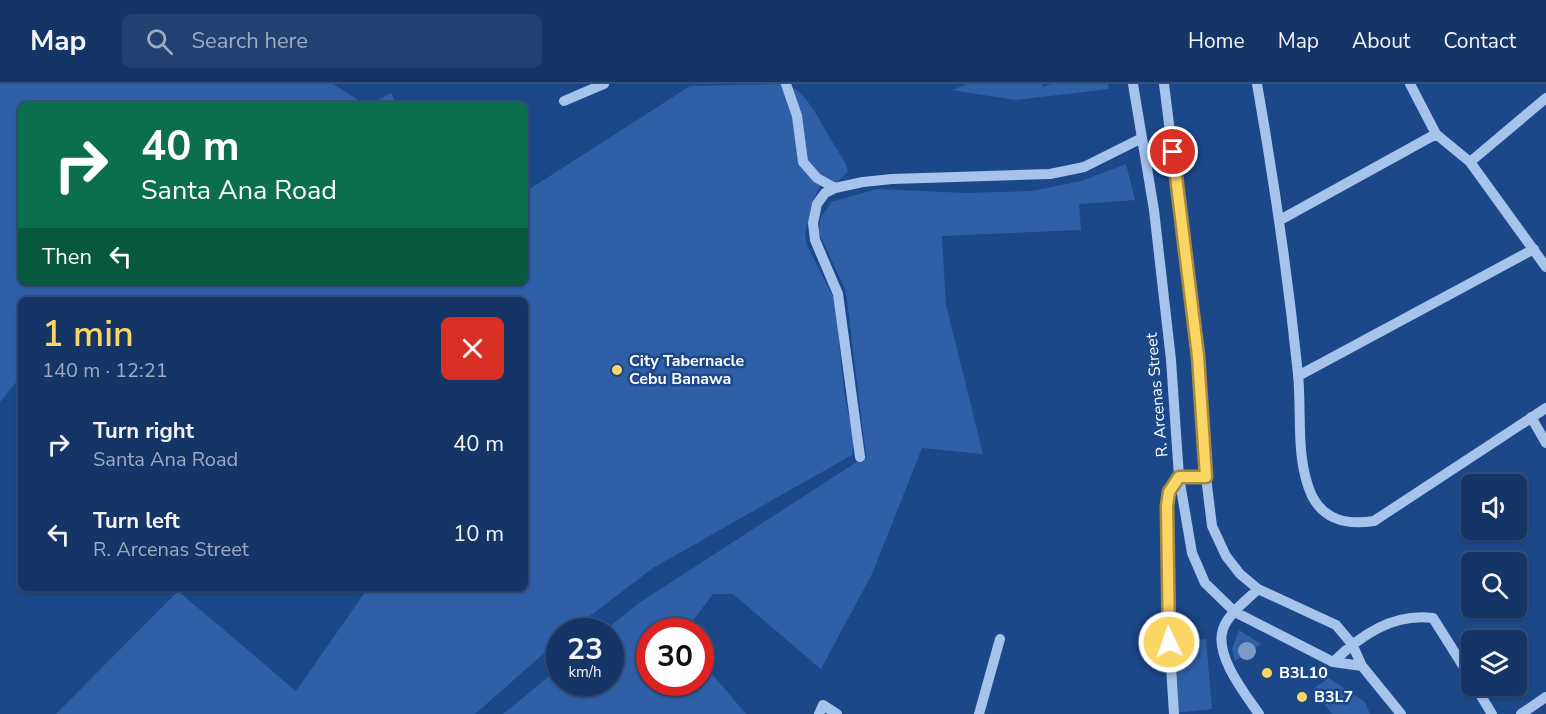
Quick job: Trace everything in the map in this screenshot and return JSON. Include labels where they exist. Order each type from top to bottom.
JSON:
[{"type":"street","points":[[564,101],[604,84]]},
{"type":"street","points":[[786,84],[797,116],[803,162],[816,178],[835,188]]},
{"type":"street","name":"R. Arcenas Street","points":[[1133,84],[1154,210],[1171,360],[1179,477],[1192,553],[1205,583],[1235,612],[1333,662],[1364,668]]},
{"type":"street","points":[[1164,84],[1198,356],[1206,477],[1212,526],[1226,556],[1240,574],[1258,589],[1336,625],[1352,644],[1364,668],[1401,714]]},
{"type":"street","points":[[1257,84],[1280,220],[1298,376],[1305,476],[1313,497],[1325,514],[1355,524],[1374,521],[1546,408]]},
{"type":"street","points":[[1410,84],[1436,134],[1470,162],[1546,267]]},
{"type":"street","points":[[1470,162],[1546,98]]},
{"type":"street","points":[[1280,220],[1436,134]]},
{"type":"street","points":[[860,457],[838,294],[815,240],[813,223],[817,204],[825,193],[835,188],[892,179],[1050,174],[1069,171],[1084,167],[1142,138]]},
{"type":"street","points":[[1298,376],[1534,249]]},
{"type":"street","points":[[1531,417],[1546,442]]},
{"type":"street","points":[[1174,714],[1166,586],[1167,506],[1169,492],[1179,477],[1206,477]]},
{"type":"street","points":[[1258,589],[1223,628],[1228,670],[1259,714]]},
{"type":"street","points":[[1333,662],[1352,644],[1382,626],[1412,615],[1433,618],[1461,663]]},
{"type":"street","points":[[979,714],[1000,639]]},
{"type":"street","points":[[1481,696],[1492,714]]},
{"type":"street","points":[[1521,714],[1546,697]]},
{"type":"street","points":[[819,714],[823,705],[837,714]]},
{"type":"shaded area","points":[[0,84],[333,84],[361,102],[18,102],[18,285],[528,285],[528,190],[690,86],[787,84],[802,95],[814,110],[844,160],[848,172],[834,185],[822,182],[813,200],[805,234],[807,245],[835,301],[844,393],[854,439],[852,455],[653,568],[587,618],[546,618],[546,651],[475,714],[56,714],[178,591],[296,691],[366,591],[528,591],[528,297],[18,297],[18,380],[0,402]]},
{"type":"shaded area","points":[[967,84],[1041,84],[1043,87],[1051,84],[1108,84],[1109,89],[1015,100],[952,90]]},
{"type":"shaded area","points":[[391,93],[396,102],[374,102]]},
{"type":"shaded area","points":[[1126,164],[1135,200],[1079,204],[1081,230],[942,236],[946,305],[983,454],[922,448],[872,574],[821,669],[733,594],[713,594],[695,618],[636,618],[636,696],[714,696],[714,676],[746,714],[503,714],[546,679],[546,696],[624,696],[624,618],[620,618],[639,603],[866,456],[846,291],[819,233],[820,219],[831,202],[877,189],[966,193],[1032,191],[1081,181]]},
{"type":"shaded area","points":[[1239,630],[1261,644],[1235,661],[1232,649]]},
{"type":"shaded area","points":[[1206,639],[1212,709],[1174,713],[1169,642]]},
{"type":"shaded area","points":[[1329,678],[1365,702],[1370,714],[1332,714],[1313,689]]},
{"type":"place","name":"City Tabernacle Cebu Banawa","points":[[617,370]]},
{"type":"place","name":"B3L10","points":[[1267,673]]},
{"type":"place","name":"B3L7","points":[[1302,697]]},
{"type":"route","points":[[1169,642],[1166,586],[1169,492],[1179,477],[1206,477],[1198,356],[1173,152]]}]
